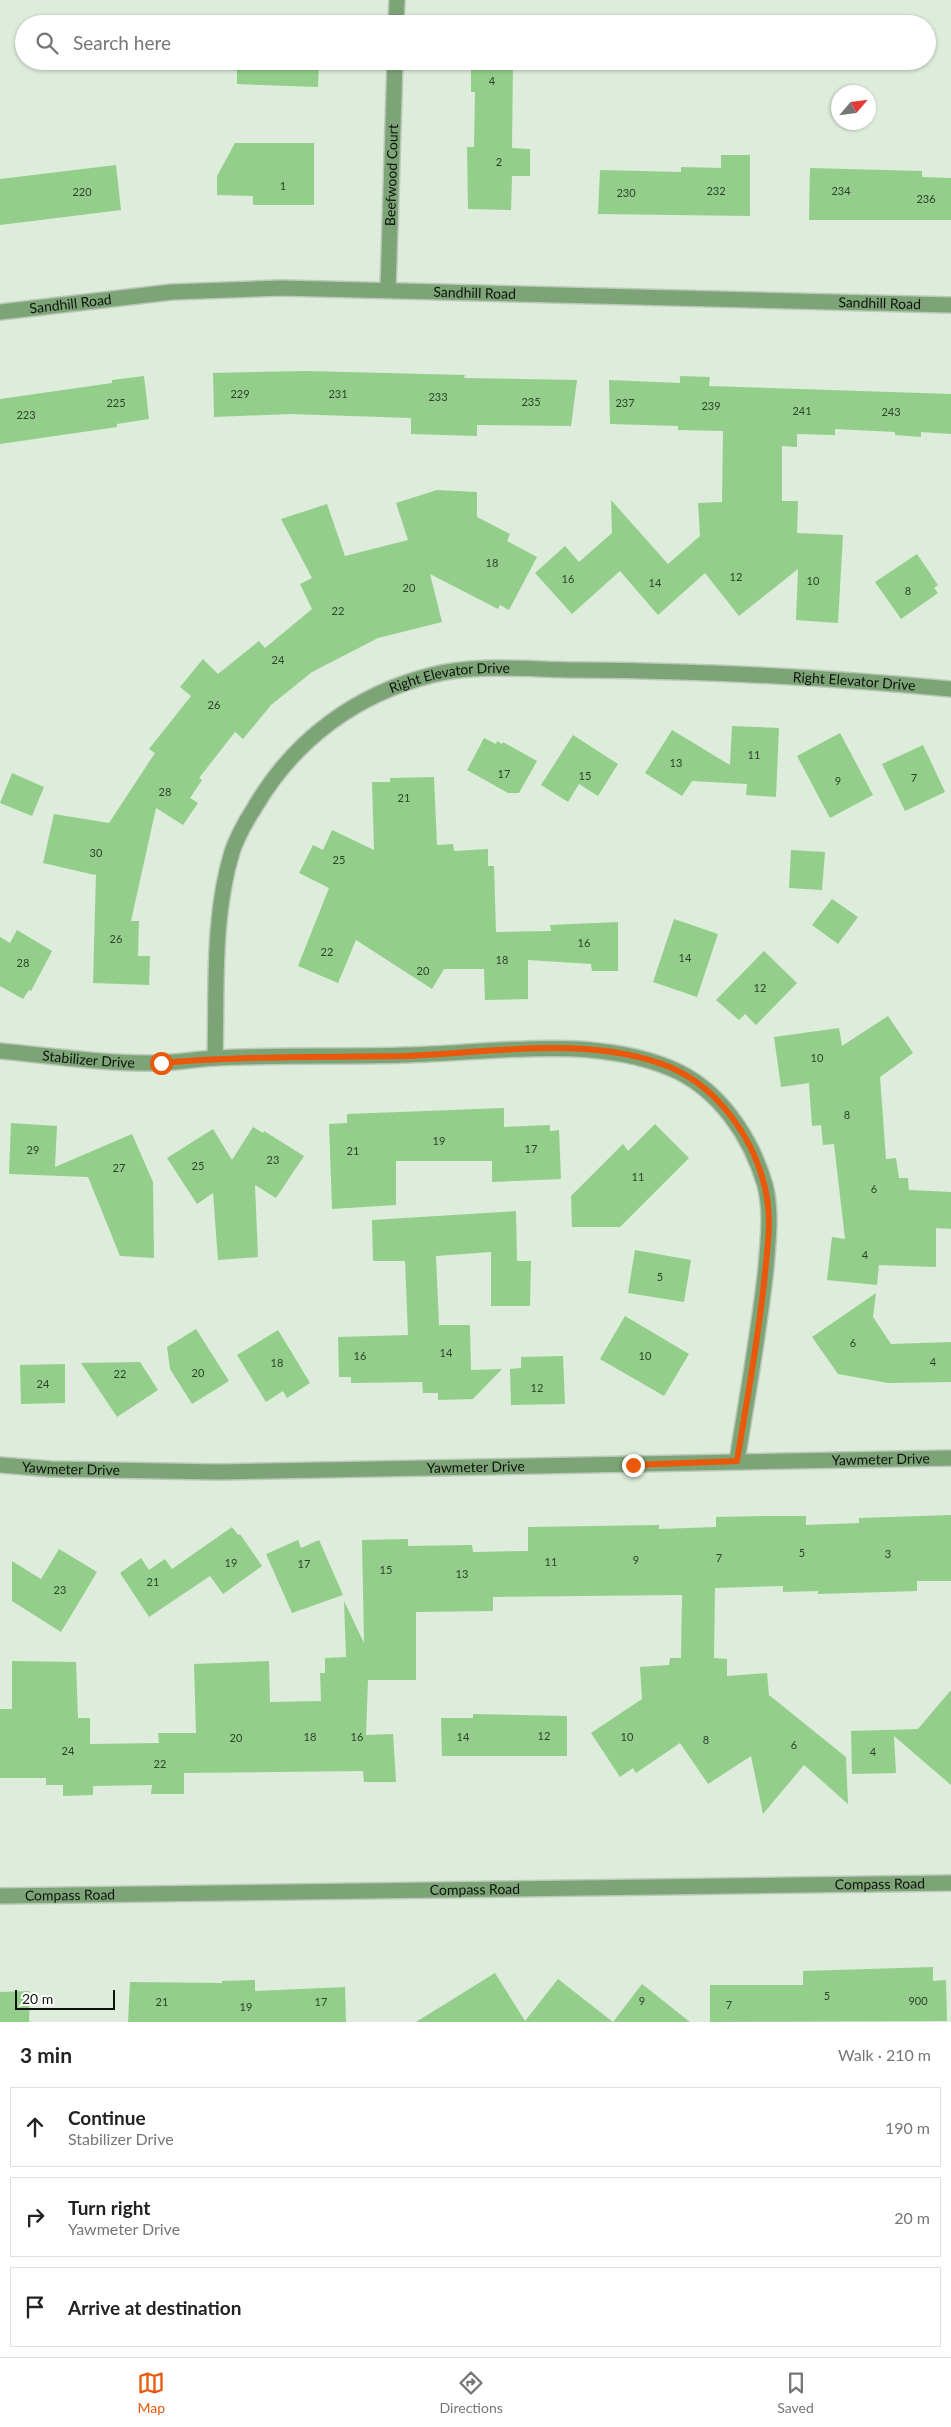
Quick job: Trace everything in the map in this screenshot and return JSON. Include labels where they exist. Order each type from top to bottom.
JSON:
[{"type":"street","points":[[396,15],[397,0]]},
{"type":"street","name":"Beefwood Court","points":[[388,290],[395,70]]},
{"type":"street","name":"Sandhill Road","points":[[0,312],[172,292],[281,288],[951,305]]},
{"type":"street","name":"Right Elevator Drive","points":[[215,1058],[220,914],[233,851],[266,787],[297,750],[331,720],[366,700],[433,674],[490,669],[781,674],[951,689]]},
{"type":"street","name":"Stabilizer Drive","points":[[0,1051],[112,1062],[161,1063],[215,1058],[405,1056],[542,1049],[598,1051],[640,1057],[673,1069],[704,1087],[728,1112],[745,1138],[765,1187],[769,1210],[763,1298],[737,1461]]},
{"type":"street","name":"Yawmeter Drive","points":[[0,1465],[218,1472],[951,1458]]},
{"type":"street","name":"Compass Road","points":[[0,1896],[951,1883]]},
{"type":"building","points":[[237,70],[319,70],[318,87],[237,84]]},
{"type":"building","points":[[471,70],[513,70],[512,148],[530,149],[530,176],[512,176],[511,210],[468,209],[467,147],[474,147],[475,92],[471,92]]},
{"type":"building","points":[[235,143],[314,143],[314,205],[253,205],[253,196],[217,195],[217,176]]},
{"type":"building","points":[[721,155],[750,155],[750,216],[598,214],[600,170],[681,172],[681,167],[721,168]]},
{"type":"building","points":[[116,165],[121,210],[0,225],[0,179]]},
{"type":"building","points":[[810,168],[922,171],[922,177],[951,178],[951,220],[809,220]]},
{"type":"building","points":[[306,371],[465,375],[464,378],[577,380],[571,426],[477,425],[477,436],[411,434],[411,418],[290,414],[214,417],[213,373]]},
{"type":"building","points":[[144,376],[149,419],[117,424],[117,427],[0,444],[0,399],[112,383],[112,380]]},
{"type":"building","points":[[680,376],[710,377],[709,386],[951,394],[951,434],[921,432],[921,437],[895,435],[895,432],[835,429],[835,435],[797,434],[797,447],[782,446],[782,501],[798,501],[797,533],[843,535],[838,623],[796,620],[798,569],[739,616],[705,573],[658,615],[620,571],[572,614],[535,573],[565,546],[579,562],[612,533],[611,500],[668,564],[700,536],[698,503],[722,502],[723,431],[678,430],[678,426],[610,424],[609,380],[680,383]]},
{"type":"building","points":[[437,490],[477,492],[477,517],[510,534],[507,541],[537,557],[509,610],[500,605],[498,609],[430,574],[442,622],[378,638],[312,672],[271,705],[243,739],[235,732],[199,778],[202,780],[190,798],[198,803],[183,825],[156,808],[131,921],[139,921],[138,956],[150,956],[149,985],[93,983],[96,873],[95,875],[43,863],[54,814],[109,823],[155,753],[149,749],[191,696],[180,687],[203,659],[218,674],[259,641],[265,648],[312,609],[300,584],[312,578],[281,519],[327,504],[345,556],[408,540],[396,503]]},
{"type":"building","points":[[917,554],[938,585],[934,588],[938,593],[901,619],[875,582]]},
{"type":"building","points":[[732,726],[779,728],[776,797],[746,795],[747,784],[692,781],[682,796],[645,773],[672,730],[730,765]]},
{"type":"building","points":[[840,733],[873,795],[830,818],[797,756]]},
{"type":"building","points":[[573,735],[618,764],[598,796],[579,784],[568,802],[541,785]]},
{"type":"building","points":[[484,738],[496,744],[497,741],[502,744],[503,742],[537,761],[519,793],[508,793],[467,770]]},
{"type":"building","points":[[923,745],[945,792],[905,811],[882,764]]},
{"type":"building","points":[[12,773],[44,787],[32,816],[0,803]]},
{"type":"building","points":[[434,777],[437,845],[453,844],[454,851],[488,849],[488,866],[494,866],[496,932],[551,931],[550,925],[618,922],[618,971],[592,971],[591,964],[528,960],[528,999],[485,1000],[484,969],[444,969],[432,989],[356,940],[338,983],[298,966],[329,888],[299,873],[313,845],[323,850],[332,830],[374,850],[372,782],[390,782],[390,778]]},
{"type":"building","points":[[791,850],[825,852],[822,890],[789,888]]},
{"type":"building","points":[[832,899],[858,917],[838,944],[812,925]]},
{"type":"building","points":[[674,919],[718,934],[697,997],[653,982]]},
{"type":"building","points":[[17,930],[52,951],[31,991],[29,990],[23,999],[0,986],[0,937],[10,943]]},
{"type":"building","points":[[764,951],[797,983],[756,1025],[745,1014],[739,1020],[716,1000]]},
{"type":"building","points":[[888,1016],[913,1053],[880,1077],[886,1159],[896,1158],[899,1178],[908,1178],[909,1190],[951,1192],[951,1229],[936,1228],[936,1267],[879,1265],[877,1285],[827,1280],[832,1237],[845,1239],[834,1144],[823,1145],[821,1125],[812,1126],[809,1083],[781,1087],[774,1037],[839,1028],[842,1046]]},
{"type":"building","points":[[504,1108],[504,1127],[550,1125],[550,1131],[559,1130],[561,1179],[492,1182],[492,1161],[396,1161],[396,1205],[332,1209],[329,1124],[347,1123],[347,1114]]},
{"type":"building","points":[[11,1123],[57,1126],[55,1167],[132,1134],[153,1182],[154,1258],[120,1256],[88,1177],[9,1174]]},
{"type":"building","points":[[655,1124],[689,1158],[620,1227],[572,1227],[571,1196],[623,1144],[628,1151]]},
{"type":"building","points":[[253,1127],[263,1133],[264,1131],[304,1156],[276,1198],[255,1185],[258,1257],[218,1260],[213,1193],[197,1204],[167,1158],[213,1129],[232,1160]]},
{"type":"building","points":[[516,1211],[517,1261],[531,1261],[530,1306],[491,1306],[491,1252],[436,1256],[439,1325],[470,1325],[471,1370],[502,1369],[473,1399],[438,1400],[438,1393],[423,1393],[422,1382],[351,1383],[351,1377],[339,1377],[338,1337],[408,1335],[405,1261],[373,1261],[372,1220]]},
{"type":"building","points":[[635,1250],[691,1260],[684,1302],[628,1293]]},
{"type":"building","points":[[876,1293],[873,1317],[891,1344],[951,1342],[951,1382],[888,1383],[838,1374],[812,1337]]},
{"type":"building","points":[[625,1316],[689,1354],[664,1396],[600,1359]]},
{"type":"building","points":[[196,1329],[229,1381],[192,1404],[170,1369],[167,1347]]},
{"type":"building","points":[[278,1330],[310,1383],[287,1398],[283,1391],[266,1402],[237,1355]]},
{"type":"building","points":[[563,1356],[565,1404],[511,1405],[510,1369],[521,1368],[521,1357]]},
{"type":"building","points":[[140,1362],[158,1390],[117,1417],[81,1363]]},
{"type":"building","points":[[65,1364],[65,1403],[21,1404],[20,1365]]},
{"type":"building","points":[[951,1515],[951,1581],[917,1581],[917,1591],[818,1594],[818,1591],[783,1592],[783,1586],[715,1588],[714,1658],[727,1659],[727,1676],[767,1673],[769,1695],[846,1757],[848,1804],[804,1765],[763,1814],[751,1756],[708,1784],[680,1743],[636,1773],[633,1768],[620,1777],[591,1733],[642,1699],[640,1667],[669,1665],[670,1658],[681,1658],[682,1595],[493,1597],[493,1611],[416,1612],[416,1680],[368,1680],[366,1735],[393,1734],[396,1782],[364,1782],[363,1771],[184,1773],[184,1794],[151,1794],[152,1785],[93,1786],[93,1795],[63,1796],[63,1785],[46,1785],[46,1778],[0,1778],[0,1709],[12,1709],[12,1661],[76,1662],[78,1718],[90,1718],[90,1744],[159,1743],[158,1733],[196,1733],[194,1664],[269,1661],[270,1702],[321,1701],[320,1673],[325,1673],[325,1658],[346,1657],[344,1601],[364,1643],[362,1540],[408,1539],[408,1546],[472,1545],[473,1552],[528,1551],[528,1527],[659,1525],[659,1529],[716,1527],[716,1517],[764,1516],[806,1516],[806,1525],[859,1523],[859,1518]]},
{"type":"building","points":[[232,1527],[238,1535],[240,1534],[262,1566],[223,1594],[210,1576],[149,1617],[120,1573],[141,1558],[149,1570],[165,1559],[172,1569]]},
{"type":"building","points":[[298,1540],[301,1548],[319,1540],[343,1595],[292,1613],[266,1554]]},
{"type":"building","points":[[59,1549],[97,1572],[61,1632],[12,1601],[12,1561],[41,1579]]},
{"type":"building","points":[[951,1690],[951,1785],[894,1736],[896,1773],[852,1774],[851,1731],[918,1729]]},
{"type":"building","points":[[473,1714],[567,1716],[567,1756],[442,1756],[441,1718],[473,1718]]},
{"type":"building","points":[[933,1967],[933,1981],[946,1980],[947,2021],[710,2022],[710,1985],[803,1985],[803,1971]]},
{"type":"building","points":[[495,1973],[525,2021],[558,1979],[613,2022],[416,2022]]},
{"type":"building","points":[[255,1980],[255,1991],[345,1987],[346,2022],[128,2022],[130,1982],[222,1983],[222,1981]]},
{"type":"building","points":[[642,1984],[690,2022],[613,2022]]},
{"type":"building","points":[[30,1991],[29,2022],[0,2022],[0,1992]]},
{"type":"route","points":[[161,1063],[215,1058],[405,1056],[542,1049],[598,1051],[640,1057],[673,1069],[704,1087],[728,1112],[745,1138],[758,1165],[765,1187],[769,1210],[763,1298],[737,1461],[633,1465]]}]
